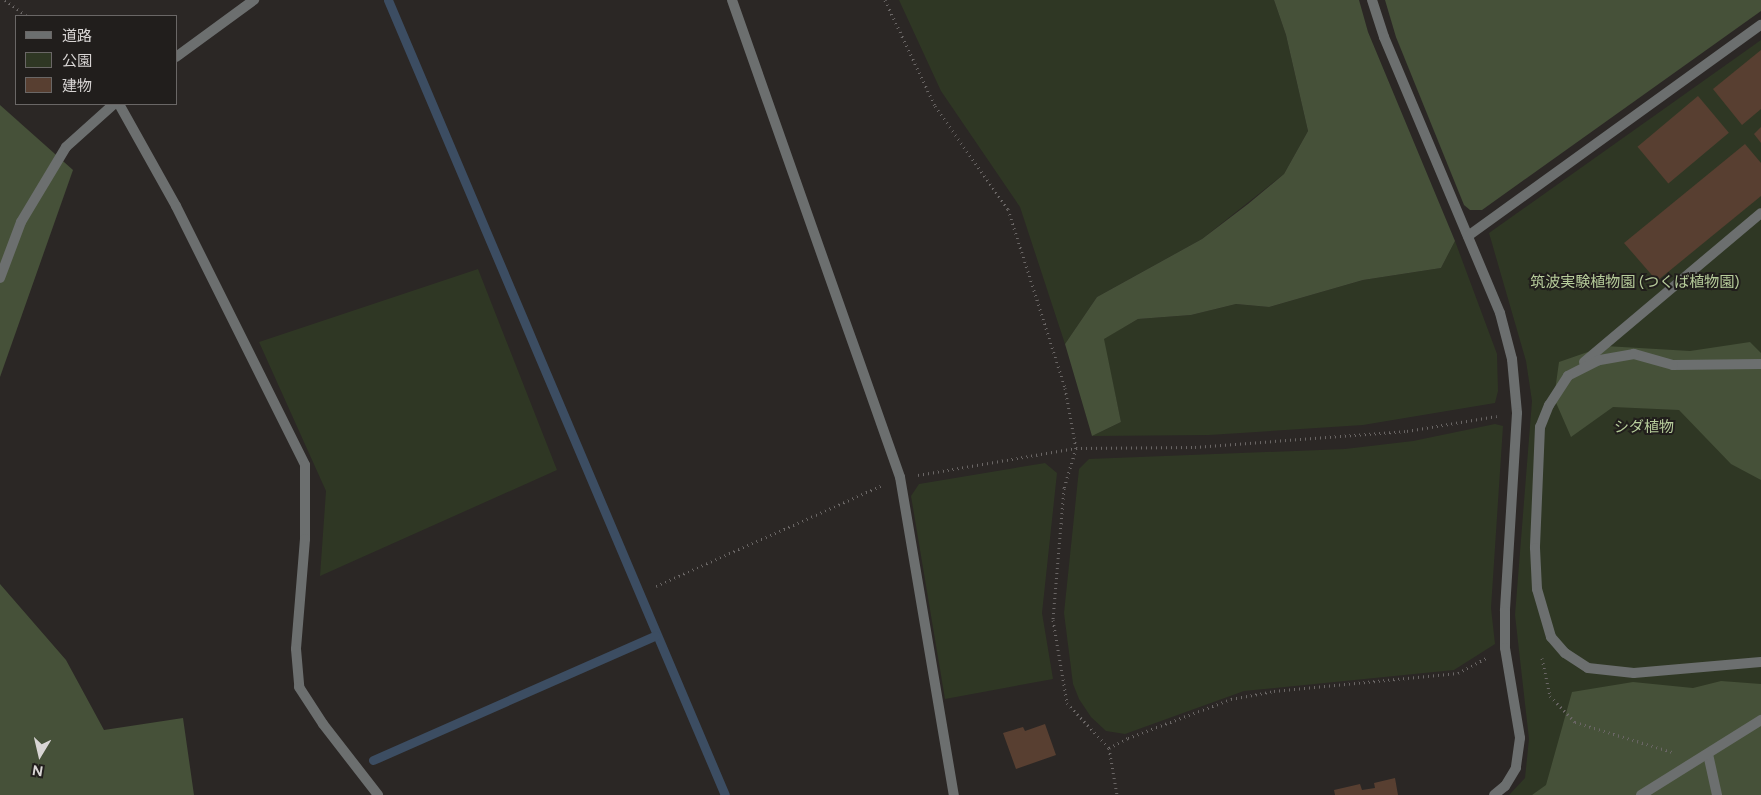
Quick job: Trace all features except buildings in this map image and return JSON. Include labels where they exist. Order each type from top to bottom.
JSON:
[{"type":"street","points":[[178,57],[254,0]]},
{"type":"street","points":[[732,0],[900,477],[954,795]]},
{"type":"street","points":[[1372,0],[1384,37],[1500,313],[1512,359],[1517,413],[1505,611],[1506,648],[1520,738],[1516,768],[1505,786],[1494,795]]},
{"type":"street","points":[[1468,236],[1761,25]]},
{"type":"street","points":[[0,278],[22,222],[66,147],[113,105]]},
{"type":"street","points":[[121,105],[176,206],[305,465],[305,539],[296,649],[299,687],[323,724],[378,795]]},
{"type":"street","points":[[1761,212],[1568,376],[1549,405],[1540,427],[1535,548],[1537,589],[1551,637],[1564,653],[1588,668],[1634,673],[1761,662]]},
{"type":"street","points":[[1568,376],[1598,360],[1634,354],[1673,365],[1761,364]]},
{"type":"street","points":[[1642,795],[1761,720]]},
{"type":"street","points":[[1708,754],[1717,795]]},
{"type":"path","points":[[5,0],[26,15]]},
{"type":"path","points":[[885,0],[935,106],[1008,209],[1065,388],[1076,448],[1064,488],[1054,620],[1067,703],[1109,748],[1117,795]]},
{"type":"path","points":[[656,586],[900,477],[1076,448],[1195,447],[1407,431],[1517,413]]},
{"type":"path","points":[[1109,748],[1128,738],[1230,699],[1274,691],[1458,673],[1506,648]]},
{"type":"path","points":[[1541,653],[1550,696],[1575,722],[1662,749],[1696,762]]},
{"type":"green space","points":[[899,0],[1274,0],[1286,35],[1308,131],[1284,174],[1202,239],[1097,297],[1065,344],[1020,207],[941,91]]},
{"type":"green space","points":[[1274,0],[1359,0],[1368,32],[1455,241],[1441,268],[1363,280],[1269,307],[1236,304],[1191,315],[1138,319],[1104,339],[1121,422],[1092,436],[1065,344],[1097,297],[1202,239],[1248,204],[1284,174],[1308,131],[1286,35]]},
{"type":"green space","points":[[1385,0],[1761,0],[1761,11],[1482,210],[1470,210],[1464,205],[1396,37]]},
{"type":"green space","name":"筑波実験植物園 (つくば植物園)","points":[[1761,40],[1761,795],[1509,795],[1525,778],[1529,739],[1515,615],[1532,401],[1526,361],[1489,233]]},
{"type":"green space","points":[[0,105],[73,170],[0,377]]},
{"type":"green space","points":[[1455,241],[1497,354],[1498,391],[1495,403],[1363,425],[1209,435],[1092,436],[1121,422],[1103,339],[1138,319],[1191,315],[1236,304],[1269,307],[1363,280],[1441,268]]},
{"type":"green space","points":[[478,269],[557,470],[320,576],[326,491],[259,342]]},
{"type":"green space","points":[[1750,342],[1761,353],[1761,480],[1731,464],[1679,410],[1613,407],[1571,437],[1554,398],[1559,362],[1605,346],[1690,351]]},
{"type":"green space","points":[[1495,424],[1503,426],[1491,608],[1495,644],[1454,670],[1244,691],[1125,734],[1106,731],[1091,717],[1079,699],[1073,684],[1064,613],[1079,469],[1089,459],[1345,449],[1413,441]]},
{"type":"green space","points":[[1045,463],[1057,473],[1042,613],[1053,679],[945,699],[911,496],[919,484]]},
{"type":"green space","points":[[0,584],[66,660],[104,730],[183,718],[194,795],[0,795]]},
{"type":"green space","points":[[1721,681],[1761,684],[1761,795],[1532,795],[1546,785],[1572,692],[1633,682],[1693,688]]},
{"type":"waterway","points":[[388,0],[725,795]]},
{"type":"waterway","points":[[373,760],[656,635]]},
{"type":"park label","name":"シダ植物","points":[[1644,428]]}]
